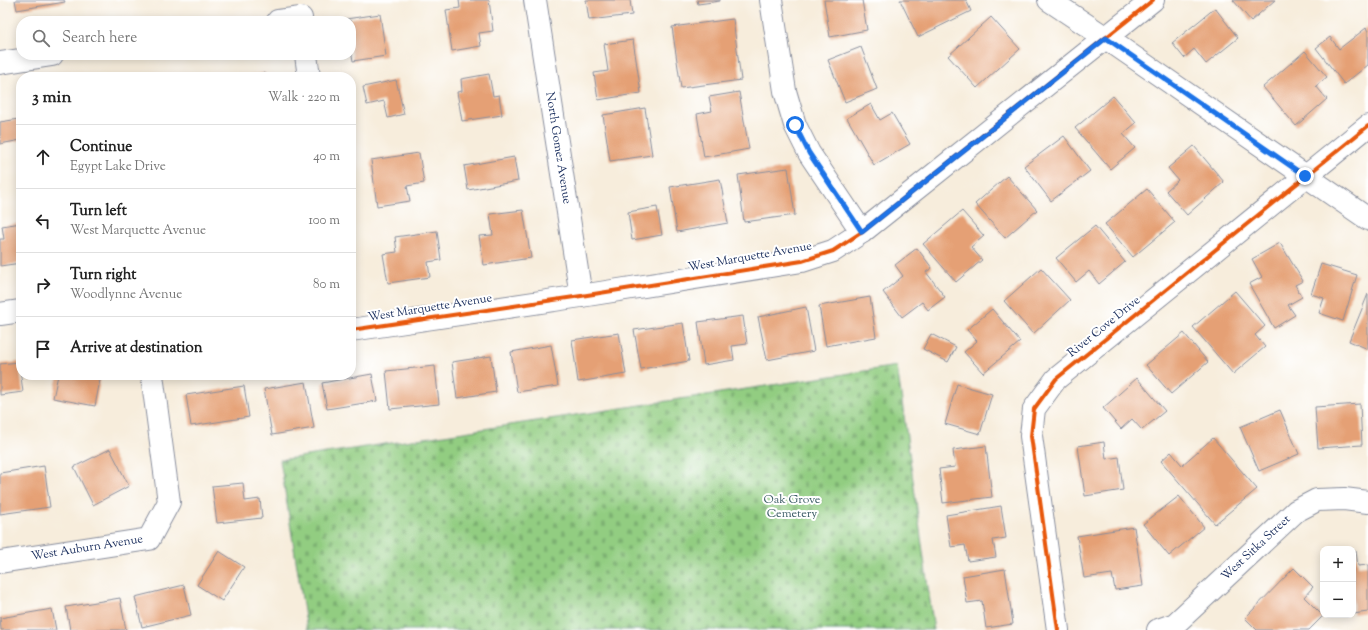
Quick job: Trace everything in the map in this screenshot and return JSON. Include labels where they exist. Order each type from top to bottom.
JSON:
[{"type":"street","name":"North Gomez Avenue","points":[[535,0],[581,296]]},
{"type":"street","points":[[771,0],[785,91],[795,125],[809,153],[862,232]]},
{"type":"street","points":[[1049,0],[1368,219]]},
{"type":"street","name":"West Marquette Avenue","points":[[356,329],[802,261],[833,251],[862,232],[1153,0]]},
{"type":"street","points":[[0,63],[20,60]]},
{"type":"street","points":[[307,60],[309,72]]},
{"type":"street","name":"River Cove Drive","points":[[1058,630],[1031,436],[1034,409],[1056,379],[1368,126]]},
{"type":"street","points":[[0,314],[16,312]]},
{"type":"street","name":"West Auburn Avenue","points":[[0,562],[149,539],[169,502],[153,380]]},
{"type":"street","name":"West Sitka Street","points":[[1158,630],[1175,624],[1296,511],[1317,500],[1344,499],[1368,502]]},
{"type":"green space","name":"Oak Grove Cemetery","points":[[897,366],[934,630],[307,630],[280,460]]},
{"type":"building","points":[[15,0],[64,0],[65,2],[17,10]]},
{"type":"building","points":[[459,0],[489,0],[493,31],[479,33],[481,46],[452,51],[446,10],[460,8]]},
{"type":"building","points":[[586,0],[630,0],[632,15],[589,20]]},
{"type":"building","points":[[697,0],[720,0],[720,1],[698,4]]},
{"type":"building","points":[[824,0],[862,0],[867,30],[830,37]]},
{"type":"building","points":[[900,0],[966,0],[971,11],[918,37]]},
{"type":"building","points":[[1233,0],[1275,0],[1251,21]]},
{"type":"building","points":[[1215,8],[1238,38],[1206,64],[1194,49],[1184,58],[1172,43]]},
{"type":"building","points":[[380,14],[386,56],[353,61],[356,60],[356,18]]},
{"type":"building","points":[[991,17],[1020,49],[977,88],[948,56]]},
{"type":"building","points":[[733,19],[741,80],[681,88],[672,27]]},
{"type":"building","points":[[1366,28],[1368,31],[1368,65],[1344,84],[1316,48],[1330,37],[1339,49]]},
{"type":"building","points":[[633,40],[641,93],[598,100],[594,73],[608,71],[604,44]]},
{"type":"building","points":[[861,47],[877,89],[845,102],[828,60]]},
{"type":"building","points":[[1305,51],[1327,77],[1316,86],[1327,99],[1296,126],[1263,87]]},
{"type":"building","points":[[489,74],[493,96],[499,95],[502,115],[462,121],[457,92],[462,91],[461,79]]},
{"type":"building","points":[[396,80],[404,114],[388,118],[384,101],[367,105],[363,87]]},
{"type":"building","points":[[739,92],[749,149],[704,157],[697,114],[712,111],[709,97]]},
{"type":"building","points":[[1113,96],[1136,123],[1123,134],[1135,148],[1110,169],[1075,128]]},
{"type":"building","points":[[871,104],[880,120],[892,113],[910,144],[874,165],[847,118]]},
{"type":"building","points":[[645,108],[652,155],[610,161],[603,115]]},
{"type":"building","points":[[16,119],[16,141],[0,144],[0,122]]},
{"type":"building","points":[[1064,136],[1090,171],[1051,201],[1024,166]]},
{"type":"building","points":[[1194,146],[1224,182],[1187,215],[1166,191],[1178,180],[1168,168]]},
{"type":"building","points":[[419,153],[424,183],[407,186],[410,201],[377,206],[371,160]]},
{"type":"building","points":[[514,157],[518,181],[468,190],[464,166]]},
{"type":"building","points":[[788,168],[795,215],[744,222],[738,175]]},
{"type":"building","points":[[1007,176],[1037,210],[1005,238],[975,204]]},
{"type":"building","points":[[720,179],[728,223],[677,232],[670,187]]},
{"type":"building","points":[[1147,189],[1175,222],[1133,257],[1105,224]]},
{"type":"building","points":[[657,207],[662,235],[632,240],[628,212]]},
{"type":"building","points":[[523,210],[531,258],[484,265],[479,236],[493,235],[490,214]]},
{"type":"building","points":[[962,211],[984,236],[971,247],[982,260],[956,282],[923,244]]},
{"type":"building","points":[[16,224],[16,264],[0,266],[0,239],[4,239],[2,226]]},
{"type":"building","points":[[1095,226],[1125,262],[1099,284],[1089,271],[1076,282],[1056,258]]},
{"type":"building","points":[[437,231],[441,260],[428,262],[430,277],[388,283],[383,254],[397,252],[395,237]]},
{"type":"building","points":[[1280,243],[1303,281],[1295,285],[1302,297],[1288,305],[1295,315],[1274,328],[1249,284],[1262,277],[1252,259]]},
{"type":"building","points":[[917,248],[932,268],[926,272],[945,297],[928,310],[922,302],[902,317],[883,292],[903,276],[895,265]]},
{"type":"building","points":[[1321,264],[1357,275],[1343,321],[1319,313],[1324,298],[1311,294]]},
{"type":"building","points":[[1041,268],[1070,300],[1033,334],[1004,301]]},
{"type":"building","points":[[1235,291],[1265,326],[1255,335],[1265,347],[1233,374],[1193,327]]},
{"type":"building","points":[[1368,294],[1368,349],[1349,341]]},
{"type":"building","points":[[870,297],[876,337],[826,346],[819,306]]},
{"type":"building","points":[[806,307],[814,351],[767,360],[758,317]]},
{"type":"building","points":[[992,309],[1020,342],[983,373],[964,352],[977,341],[967,330]]},
{"type":"building","points":[[743,316],[747,344],[732,346],[734,360],[704,365],[698,322]]},
{"type":"building","points":[[683,323],[689,361],[641,369],[634,330]]},
{"type":"building","points":[[619,333],[626,374],[578,382],[572,340]]},
{"type":"building","points":[[1184,333],[1208,362],[1171,394],[1146,365]]},
{"type":"building","points":[[931,334],[956,347],[948,362],[923,349]]},
{"type":"building","points":[[551,345],[558,386],[517,392],[511,352]]},
{"type":"building","points":[[491,356],[496,392],[457,398],[452,362]]},
{"type":"building","points":[[16,362],[16,380],[21,380],[23,392],[0,395],[0,364]]},
{"type":"building","points":[[435,366],[439,404],[390,409],[386,371]]},
{"type":"building","points":[[372,374],[377,401],[327,409],[322,383],[339,380],[356,380],[356,377]]},
{"type":"building","points":[[1137,378],[1165,411],[1142,430],[1132,419],[1121,429],[1103,408]]},
{"type":"building","points":[[57,380],[100,380],[95,406],[53,398]]},
{"type":"building","points":[[306,382],[314,428],[272,435],[264,389]]},
{"type":"building","points":[[957,384],[992,394],[980,434],[945,424]]},
{"type":"building","points":[[244,386],[249,417],[191,426],[186,395]]},
{"type":"building","points":[[1360,404],[1362,445],[1318,448],[1315,407]]},
{"type":"building","points":[[1280,410],[1299,454],[1259,471],[1240,427]]},
{"type":"building","points":[[1213,438],[1257,489],[1215,524],[1161,461],[1171,452],[1182,465]]},
{"type":"building","points":[[1104,442],[1106,459],[1119,457],[1123,490],[1085,496],[1078,446]]},
{"type":"building","points":[[986,446],[992,497],[943,503],[939,469],[955,467],[953,450]]},
{"type":"building","points":[[110,449],[129,486],[93,505],[74,467]]},
{"type":"building","points":[[44,466],[50,507],[0,514],[0,473]]},
{"type":"building","points":[[243,483],[245,501],[260,499],[262,518],[217,523],[212,486]]},
{"type":"building","points":[[1179,496],[1204,527],[1169,556],[1143,524]]},
{"type":"building","points":[[1001,506],[1006,538],[993,540],[996,557],[968,561],[965,545],[951,547],[946,515]]},
{"type":"building","points":[[1134,527],[1143,586],[1115,590],[1112,574],[1084,578],[1077,536]]},
{"type":"building","points":[[219,551],[244,567],[222,601],[197,585]]},
{"type":"building","points":[[1356,551],[1358,566],[1368,565],[1368,612],[1356,614]]},
{"type":"building","points":[[1294,568],[1313,587],[1304,597],[1320,613],[1321,618],[1309,630],[1257,630],[1245,618]]},
{"type":"building","points":[[1005,569],[1013,624],[986,628],[982,601],[967,603],[963,576]]},
{"type":"building","points":[[184,585],[191,615],[142,627],[135,597]]},
{"type":"building","points":[[120,598],[126,630],[70,630],[66,607]]},
{"type":"building","points":[[52,609],[56,630],[1,630],[0,618]]},
{"type":"cycle path","points":[[356,329],[802,261],[833,251],[862,232],[1153,0]]},
{"type":"cycle path","points":[[1058,630],[1031,436],[1034,409],[1056,379],[1368,126]]},
{"type":"route","points":[[795,125],[809,153],[862,232],[1106,38],[1305,176]]}]
